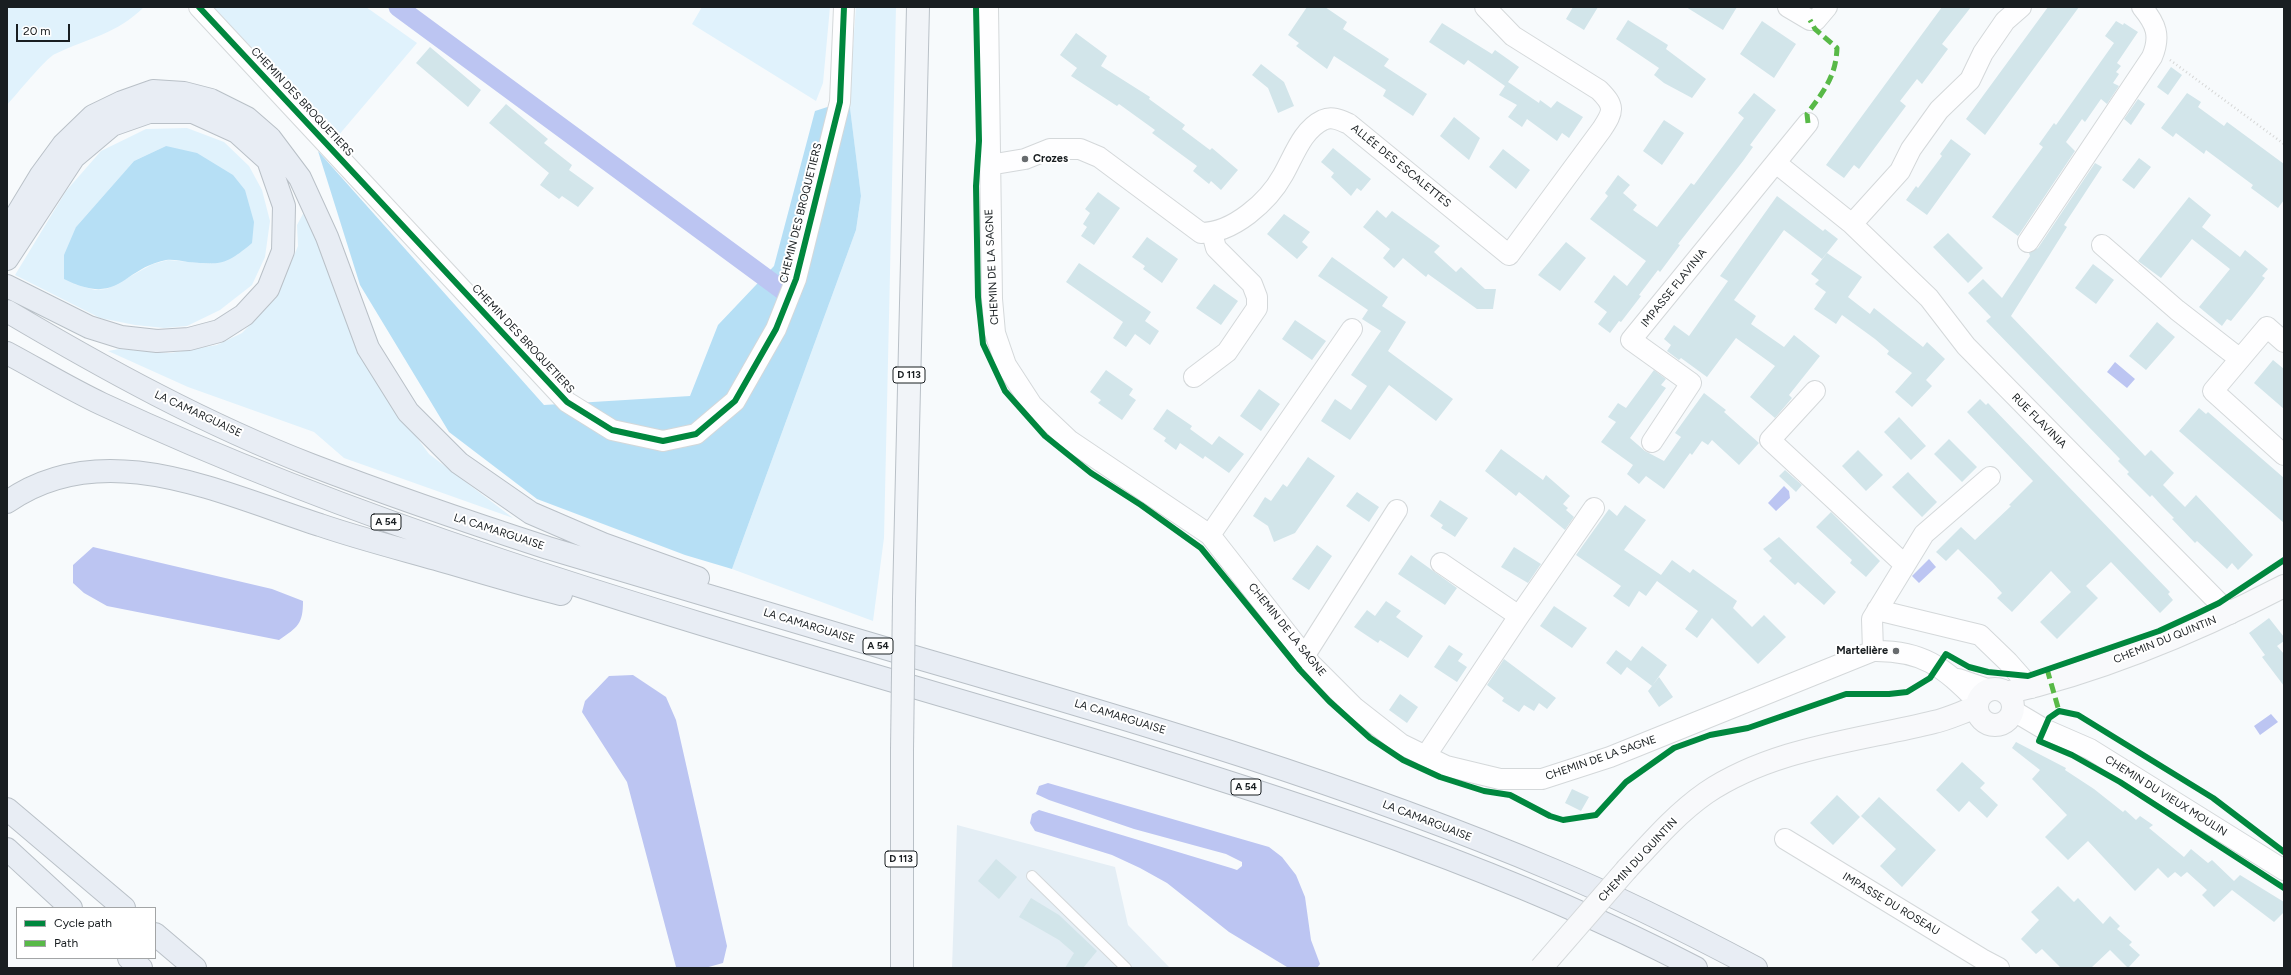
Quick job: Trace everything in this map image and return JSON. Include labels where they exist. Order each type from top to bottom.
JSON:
[{"type":"highway","points":[[7,259],[13,230],[41,175],[63,146],[93,116],[122,102],[153,91],[184,93],[211,100],[247,118],[270,138],[300,178],[327,237],[368,348],[408,412],[459,463],[531,513],[603,544],[855,639]]},
{"type":"highway","points":[[7,286],[89,327],[122,337],[157,341],[189,339],[219,331],[244,315],[268,288],[283,251],[284,206],[268,160],[237,132],[193,112],[149,112],[112,125],[74,157],[13,230]]},
{"type":"highway","name":"LA CAMARGUAISE","points":[[7,311],[89,360],[160,397],[310,465],[465,521],[548,548],[1142,723],[1402,811],[1553,870],[1680,928],[1756,968]]},
{"type":"highway","name":"A 54","points":[[7,353],[99,403],[281,482],[423,535],[782,648],[1234,783],[1392,836],[1537,894],[1696,968]]},
{"type":"highway","points":[[7,502],[40,483],[76,474],[127,470],[170,478],[232,493],[319,525],[542,590],[782,648]]},
{"type":"highway","points":[[7,809],[123,907]]},
{"type":"highway","points":[[7,826],[117,907]]},
{"type":"highway","points":[[7,849],[69,907]]},
{"type":"highway","points":[[7,860],[69,907]]},
{"type":"highway","points":[[156,936],[195,968]]},
{"type":"highway","points":[[130,959],[141,968]]},
{"type":"main road","name":"D 113","points":[[902,968],[904,599],[918,7]]},
{"type":"street","name":"CHEMIN DES BROQUETIERS","points":[[199,7],[567,402],[612,430],[663,441],[696,434],[735,401],[776,329],[796,279],[840,102],[844,7]]},
{"type":"street","name":"CHEMIN DE LA SAGNE","points":[[988,7],[992,299],[995,333],[1006,365],[1032,405],[1069,440],[1210,535],[1305,655],[1355,708],[1401,744],[1446,766],[1500,779],[1542,779],[1610,757],[1873,652],[1896,651],[1912,654],[1934,664],[1995,706]]},
{"type":"street","name":"ALLÉE DES ESCALETTES","points":[[1212,233],[1231,226],[1264,200],[1283,176],[1296,148],[1311,129],[1323,120],[1334,118],[1349,124],[1509,255],[1602,129],[1611,116],[1612,108],[1608,99],[1599,90],[1513,36],[1485,7]]},
{"type":"street","points":[[1788,7],[1810,20],[1816,20],[1827,7]]},
{"type":"street","points":[[1852,224],[1900,171],[1911,149],[1939,110],[1970,80],[1983,53],[2005,22],[2021,7]]},
{"type":"street","points":[[2028,242],[2124,102],[2156,49],[2158,32],[2152,19],[2142,7]]},
{"type":"street","name":"IMPASSE FLAVINIA","points":[[1652,442],[1691,382],[1632,340],[1808,123]]},
{"type":"street","points":[[989,165],[1025,159],[1050,149],[1080,149],[1099,157],[1201,233],[1212,233],[1216,248],[1252,284],[1257,297],[1257,308],[1227,352],[1194,377]]},
{"type":"street","name":"RUE FLAVINIA","points":[[1776,163],[1852,224],[1929,298],[1966,346],[2230,614]]},
{"type":"street","points":[[2102,245],[2177,310],[2240,359]]},
{"type":"street","points":[[2284,342],[2267,327],[2214,391],[2284,455]]},
{"type":"street","points":[[1210,535],[1352,329]]},
{"type":"street","points":[[1815,391],[1770,440],[1904,564]]},
{"type":"street","points":[[1873,652],[1872,619],[1904,564],[1924,534],[1990,477]]},
{"type":"street","points":[[1425,757],[1519,616],[1594,508]]},
{"type":"street","points":[[1305,655],[1397,510]]},
{"type":"street","points":[[1441,563],[1519,616]]},
{"type":"street","name":"CHEMIN DU QUINTIN","points":[[1541,968],[1670,822],[1700,798],[1753,768],[1801,751],[1935,722],[1995,706],[2036,686],[2164,643],[2230,614],[2284,586]]},
{"type":"street","points":[[1877,610],[1980,635],[2036,686]]},
{"type":"street","name":"CHEMIN DU VIEUX MOULIN","points":[[1995,706],[2096,753],[2284,870]]},
{"type":"street","name":"IMPASSE DU ROSEAU","points":[[1785,839],[1999,968]]},
{"type":"lane","points":[[1032,876],[1126,968]]},
{"type":"path","points":[[2156,49],[2284,144]]},
{"type":"shaded area","points":[[7,7],[144,7],[134,16],[113,30],[55,54],[38,69],[7,105]]},
{"type":"shaded area","points":[[212,7],[366,7],[417,43],[338,136]]},
{"type":"shaded area","points":[[702,7],[830,7],[823,83],[816,101],[692,24]]},
{"type":"shaded area","points":[[856,7],[896,7],[884,538],[873,621],[732,569],[856,230],[861,196],[849,100]]},
{"type":"shaded area","points":[[849,100],[861,196],[856,230],[732,569],[685,555],[537,499],[449,432],[360,285],[318,151],[544,405],[690,396],[718,325],[774,266],[815,111]]},
{"type":"shaded area","points":[[187,128],[224,142],[249,166],[262,190],[270,221],[265,257],[252,285],[220,310],[187,326],[164,328],[135,325],[100,318],[15,275],[66,191],[101,151],[146,129]],"holes":[[[166,146],[211,264],[168,260],[153,264],[107,289],[95,290],[74,284],[76,227],[134,161]]]},
{"type":"shaded area","points":[[166,146],[197,153],[233,175],[245,190],[254,222],[252,243],[236,256],[223,262],[208,263],[166,260],[151,265],[109,288],[97,289],[83,287],[64,279],[64,255],[76,227],[134,161]]},
{"type":"shaded area","points":[[305,210],[390,401],[429,454],[513,518],[344,458],[314,432],[188,387],[108,351],[119,349],[171,353],[217,345],[242,333],[276,298],[298,246],[297,225]]},
{"type":"shaded area","points":[[2115,362],[2135,379],[2127,388],[2107,372]]},
{"type":"shaded area","points":[[1784,486],[1789,491],[1790,498],[1776,511],[1768,503]]},
{"type":"shaded area","points":[[93,547],[272,589],[303,601],[302,615],[295,628],[279,640],[107,606],[84,593],[73,583],[73,565]]},
{"type":"shaded area","points":[[1929,559],[1936,567],[1919,583],[1912,576]]},
{"type":"shaded area","points":[[633,675],[666,697],[676,720],[727,946],[723,963],[705,968],[676,967],[627,782],[582,712],[585,701],[609,676]]},
{"type":"shaded area","points":[[2271,714],[2278,722],[2260,735],[2254,726]]},
{"type":"shaded area","points":[[1048,783],[1269,847],[1282,857],[1296,875],[1305,897],[1311,940],[1320,964],[1317,968],[1287,967],[1229,932],[1167,883],[1140,868],[1112,855],[1035,831],[1030,823],[1032,814],[1039,810],[1237,870],[1242,866],[1242,862],[1226,854],[1134,829],[1049,800],[1036,794],[1039,786]]},
{"type":"shaded area","points":[[957,825],[1115,867],[1128,925],[1170,968],[952,968]]},
{"type":"building","points":[[1307,7],[1325,7],[1347,22],[1343,29],[1389,59],[1384,66],[1427,94],[1413,116],[1383,96],[1386,90],[1334,56],[1327,69],[1296,46],[1299,43],[1288,35]]},
{"type":"building","points":[[1573,7],[1598,7],[1584,30],[1566,19]]},
{"type":"building","points":[[1686,7],[1737,7],[1723,30]]},
{"type":"building","points":[[1942,7],[1971,7],[1942,44],[1948,49],[1922,84],[1917,79],[1900,101],[1906,106],[1859,169],[1854,165],[1844,178],[1826,165]]},
{"type":"building","points":[[2048,7],[2079,7],[1985,135],[1966,119]]},
{"type":"building","points":[[1628,20],[1668,45],[1666,49],[1706,79],[1692,98],[1664,83],[1654,75],[1659,68],[1616,39]]},
{"type":"building","points":[[1762,21],[1796,44],[1774,78],[1740,54]]},
{"type":"building","points":[[2116,21],[2123,25],[2124,23],[2138,32],[2117,63],[2121,66],[2116,72],[2119,74],[2113,83],[2119,86],[2107,104],[2101,99],[2085,122],[2082,119],[2066,142],[2075,151],[2018,236],[1992,217],[2043,147],[2039,144],[2054,123],[2056,125],[2114,43],[2105,36]]},
{"type":"building","points":[[1442,23],[1492,54],[1495,50],[1519,67],[1508,82],[1539,103],[1540,100],[1551,108],[1557,101],[1583,117],[1569,138],[1562,133],[1557,141],[1527,119],[1522,127],[1508,117],[1517,105],[1499,95],[1505,86],[1468,60],[1464,65],[1429,42]]},
{"type":"building","points":[[1076,33],[1107,56],[1101,66],[1150,97],[1149,99],[1185,125],[1182,129],[1210,150],[1212,148],[1238,170],[1221,190],[1211,181],[1209,184],[1193,171],[1197,166],[1152,133],[1155,130],[1119,104],[1117,106],[1071,76],[1077,68],[1060,55]]},
{"type":"building","points":[[430,47],[481,90],[468,107],[416,63]]},
{"type":"building","points":[[1261,64],[1284,82],[1294,106],[1278,113],[1268,88],[1252,75]]},
{"type":"building","points":[[2171,67],[2182,75],[2168,95],[2157,87]]},
{"type":"building","points":[[1754,93],[1776,110],[1750,145],[1753,147],[1743,161],[1678,244],[1680,245],[1660,272],[1658,270],[1639,295],[1641,296],[1621,322],[1619,321],[1610,333],[1598,324],[1607,312],[1594,302],[1614,275],[1627,286],[1646,261],[1590,219],[1608,196],[1605,193],[1618,175],[1630,185],[1623,193],[1637,205],[1633,210],[1657,227],[1691,183],[1694,185],[1744,118],[1738,113]]},
{"type":"building","points":[[2187,93],[2201,102],[2198,107],[2224,126],[2227,122],[2284,164],[2284,200],[2278,208],[2251,188],[2253,185],[2206,150],[2204,154],[2176,133],[2173,137],[2161,128]]},
{"type":"building","points":[[2138,99],[2145,104],[2131,125],[2124,119]]},
{"type":"building","points":[[506,104],[548,139],[544,143],[572,165],[569,170],[594,188],[578,207],[562,196],[559,199],[540,185],[549,173],[489,123]]},
{"type":"building","points":[[1454,117],[1480,138],[1469,160],[1440,136]]},
{"type":"building","points":[[1664,120],[1684,133],[1662,165],[1643,151]]},
{"type":"building","points":[[1951,139],[1971,154],[1927,215],[1906,200],[1916,186],[1918,188],[1942,156],[1940,154]]},
{"type":"building","points":[[1333,148],[1371,179],[1361,191],[1357,188],[1351,196],[1331,177],[1334,173],[1321,162]]},
{"type":"building","points":[[1503,149],[1530,170],[1516,189],[1489,167]]},
{"type":"building","points":[[2139,158],[2151,167],[2134,189],[2122,180]]},
{"type":"building","points":[[2095,163],[2102,167],[2064,225],[2067,227],[2011,316],[2145,456],[2151,450],[2174,473],[2163,485],[2185,507],[2196,495],[2253,555],[2238,570],[2232,563],[2227,569],[2197,541],[2195,543],[2152,495],[2150,497],[2127,474],[2129,472],[2118,461],[2120,459],[1986,321],[1991,317],[1968,293],[1983,279],[2002,298],[2030,256],[2029,253],[2038,248]]},
{"type":"building","points":[[1098,192],[1120,208],[1094,245],[1081,236],[1087,227],[1083,224],[1090,213],[1085,209]]},
{"type":"building","points":[[1777,196],[1823,231],[1825,229],[1838,239],[1822,259],[1784,230],[1734,300],[1756,316],[1751,324],[1784,347],[1794,335],[1820,356],[1789,395],[1792,398],[1775,418],[1750,397],[1775,366],[1736,338],[1707,377],[1681,358],[1679,360],[1667,351],[1671,345],[1664,339],[1674,325],[1689,336],[1728,281],[1720,276]]},
{"type":"building","points":[[2189,197],[2211,215],[2202,227],[2240,257],[2245,250],[2268,269],[2262,276],[2265,278],[2252,295],[2231,321],[2227,319],[2222,326],[2199,307],[2230,269],[2192,239],[2161,278],[2138,261]]},
{"type":"building","points":[[1377,210],[1386,218],[1392,211],[1440,246],[1434,252],[1456,272],[1461,267],[1485,289],[1496,289],[1493,309],[1477,309],[1428,274],[1426,277],[1403,258],[1394,268],[1383,258],[1390,249],[1363,227]]},
{"type":"building","points":[[1284,214],[1310,232],[1302,242],[1308,247],[1297,259],[1267,234]]},
{"type":"building","points":[[1948,233],[1983,268],[1968,283],[1933,247]]},
{"type":"building","points":[[1147,237],[1178,259],[1162,283],[1143,269],[1145,266],[1132,257]]},
{"type":"building","points":[[1566,242],[1586,258],[1560,291],[1538,275]]},
{"type":"building","points":[[1827,253],[1862,277],[1848,297],[1870,314],[1874,308],[1923,347],[1927,342],[1945,359],[1926,380],[1932,386],[1912,407],[1895,392],[1912,373],[1887,354],[1889,351],[1875,339],[1842,315],[1836,324],[1814,309],[1826,292],[1815,284],[1819,280],[1811,274]]},
{"type":"building","points":[[1332,257],[1388,297],[1382,306],[1406,322],[1388,351],[1453,399],[1436,421],[1389,385],[1350,440],[1321,421],[1335,399],[1351,410],[1367,386],[1351,375],[1381,331],[1362,319],[1368,310],[1318,276]]},
{"type":"building","points":[[1079,263],[1151,312],[1145,321],[1159,331],[1150,345],[1135,334],[1126,347],[1113,338],[1123,322],[1066,282]]},
{"type":"building","points":[[2093,264],[2114,280],[2096,304],[2075,288]]},
{"type":"building","points":[[1214,284],[1238,301],[1221,325],[1196,308]]},
{"type":"building","points":[[1295,320],[1326,341],[1312,360],[1282,339]]},
{"type":"building","points":[[2157,322],[2175,337],[2146,370],[2129,356]]},
{"type":"building","points":[[2273,360],[2284,369],[2284,409],[2254,383]]},
{"type":"building","points":[[1106,370],[1133,389],[1129,395],[1136,400],[1122,420],[1098,403],[1101,400],[1090,392]]},
{"type":"building","points":[[1654,370],[1666,379],[1661,385],[1666,388],[1630,438],[1645,451],[1664,461],[1681,437],[1675,433],[1704,393],[1726,410],[1724,412],[1759,443],[1739,465],[1712,440],[1708,445],[1702,441],[1692,455],[1690,453],[1664,489],[1646,476],[1639,484],[1627,474],[1633,465],[1601,442],[1616,422],[1608,417],[1618,403],[1626,408]]},
{"type":"building","points":[[1259,389],[1280,404],[1261,431],[1240,416]]},
{"type":"building","points":[[1980,399],[1986,405],[1988,403],[2170,592],[2168,594],[2173,600],[2160,613],[2111,562],[2086,586],[2098,598],[2057,639],[2040,622],[2071,592],[2051,571],[2012,612],[1997,598],[2002,593],[1958,549],[1946,561],[1936,552],[1961,527],[1975,540],[2011,506],[2009,505],[2033,481],[1967,412]]},
{"type":"building","points":[[2199,408],[2206,414],[2208,412],[2284,478],[2284,523],[2179,431]]},
{"type":"building","points":[[1167,409],[1192,426],[1190,429],[1212,445],[1219,436],[1244,454],[1229,473],[1205,456],[1203,459],[1180,443],[1176,450],[1164,441],[1166,438],[1153,429]]},
{"type":"building","points":[[1899,417],[1926,446],[1911,460],[1884,432]]},
{"type":"building","points":[[1949,439],[1977,467],[1962,482],[1934,454]]},
{"type":"building","points":[[1501,449],[1543,480],[1546,475],[1570,496],[1563,504],[1568,508],[1566,510],[1574,517],[1565,530],[1519,492],[1516,496],[1485,471]]},
{"type":"building","points":[[1858,450],[1883,475],[1866,491],[1842,466]]},
{"type":"building","points":[[1308,457],[1335,476],[1295,533],[1274,542],[1268,526],[1253,516],[1265,497],[1271,501],[1283,484],[1287,487]]},
{"type":"building","points":[[1785,470],[1802,485],[1796,492],[1779,476]]},
{"type":"building","points":[[1908,472],[1937,502],[1922,517],[1892,487]]},
{"type":"building","points":[[1357,492],[1379,507],[1369,522],[1346,506]]},
{"type":"building","points":[[1440,500],[1468,518],[1455,537],[1441,528],[1443,525],[1430,516]]},
{"type":"building","points":[[1625,505],[1646,520],[1624,550],[1661,575],[1672,560],[1690,573],[1693,569],[1737,601],[1733,608],[1752,627],[1764,615],[1786,637],[1758,664],[1712,618],[1697,638],[1685,629],[1698,611],[1657,581],[1646,596],[1639,591],[1629,607],[1613,596],[1621,586],[1576,555],[1609,509],[1617,516]]},
{"type":"building","points":[[1831,512],[1880,561],[1866,577],[1850,563],[1852,560],[1816,527]]},
{"type":"building","points":[[1779,537],[1836,592],[1824,605],[1798,582],[1795,585],[1769,561],[1772,558],[1763,549]]},
{"type":"building","points":[[1317,545],[1332,556],[1309,590],[1292,579]]},
{"type":"building","points":[[1514,547],[1541,564],[1528,583],[1501,567]]},
{"type":"building","points":[[1411,555],[1457,588],[1445,605],[1398,574]]},
{"type":"building","points":[[1386,601],[1401,611],[1396,617],[1423,636],[1408,658],[1380,640],[1378,643],[1354,627],[1367,610],[1375,616]]},
{"type":"building","points":[[1554,606],[1587,628],[1572,648],[1540,626]]},
{"type":"building","points":[[2269,618],[2284,637],[2284,641],[2277,646],[2284,654],[2284,686],[2262,657],[2265,655],[2249,633]]},
{"type":"building","points":[[1449,645],[1463,654],[1458,661],[1467,667],[1457,682],[1434,667]]},
{"type":"building","points":[[1642,646],[1667,665],[1652,686],[1627,667],[1621,675],[1606,663],[1616,650],[1631,661]]},
{"type":"building","points":[[1504,659],[1556,698],[1547,709],[1539,703],[1534,711],[1524,705],[1519,712],[1502,701],[1504,698],[1487,685]]},
{"type":"building","points":[[1659,677],[1673,697],[1659,707],[1648,691]]},
{"type":"building","points":[[1400,694],[1418,707],[1407,723],[1389,710]]},
{"type":"building","points":[[2016,742],[2066,768],[2065,770],[2094,789],[2123,812],[2125,810],[2136,820],[2140,816],[2153,825],[2149,828],[2184,857],[2191,849],[2208,863],[2212,860],[2234,881],[2240,875],[2284,902],[2284,912],[2274,922],[2232,890],[2214,907],[2202,895],[2207,890],[2187,872],[2181,877],[2175,872],[2168,878],[2158,868],[2135,891],[2088,841],[2068,860],[2045,837],[2067,815],[2032,779],[2040,770],[2012,748]]},
{"type":"building","points":[[1962,762],[1985,783],[1980,788],[1998,805],[1987,818],[1969,801],[1959,812],[1936,790]]},
{"type":"building","points":[[1572,789],[1589,797],[1581,811],[1565,803]]},
{"type":"building","points":[[1837,795],[1860,817],[1833,845],[1810,823]]},
{"type":"building","points":[[1879,797],[1936,850],[1902,887],[1880,866],[1896,849],[1861,816]]},
{"type":"building","points":[[996,859],[1017,877],[999,899],[978,881]]},
{"type":"building","points":[[2058,886],[2074,902],[2078,898],[2103,924],[2110,916],[2120,926],[2117,929],[2132,942],[2129,945],[2140,955],[2128,968],[2110,950],[2091,968],[2061,968],[2042,949],[2036,954],[2021,939],[2039,920],[2031,912]]},
{"type":"building","points":[[1031,898],[1059,915],[1097,951],[1083,968],[1065,968],[1074,953],[1059,940],[1019,917]]},
{"type":"waterway","points":[[398,7],[785,292]]},
{"type":"marked path","points":[[1808,123],[1807,114],[1828,84],[1834,67],[1837,48],[1815,29],[1810,20]]},
{"type":"marked path","points":[[2047,669],[2059,711]]},
{"type":"cycle path","points":[[199,7],[567,402],[612,430],[663,441],[696,434],[735,401],[776,329],[796,279],[840,102],[844,7]]},
{"type":"cycle path","points":[[976,7],[979,141],[976,186],[978,297],[983,344],[1005,391],[1045,436],[1091,473],[1141,505],[1201,548],[1300,670],[1329,701],[1370,738],[1403,760],[1440,777],[1484,791],[1510,795],[1550,816],[1563,820],[1596,815],[1626,782],[1674,748],[1710,735],[1748,728],[1846,694],[1889,694],[1907,692],[1930,678],[1946,654],[1969,667],[1988,672],[2028,676],[2159,631],[2219,603],[2284,560]]},
{"type":"cycle path","points":[[2284,852],[2213,798],[2078,715],[2059,711],[2049,718],[2039,741],[2072,755],[2120,782],[2284,888]]},
{"type":"place","name":"Crozes","points":[[1025,159]]},
{"type":"place","name":"Martelière","points":[[1896,651]]}]
